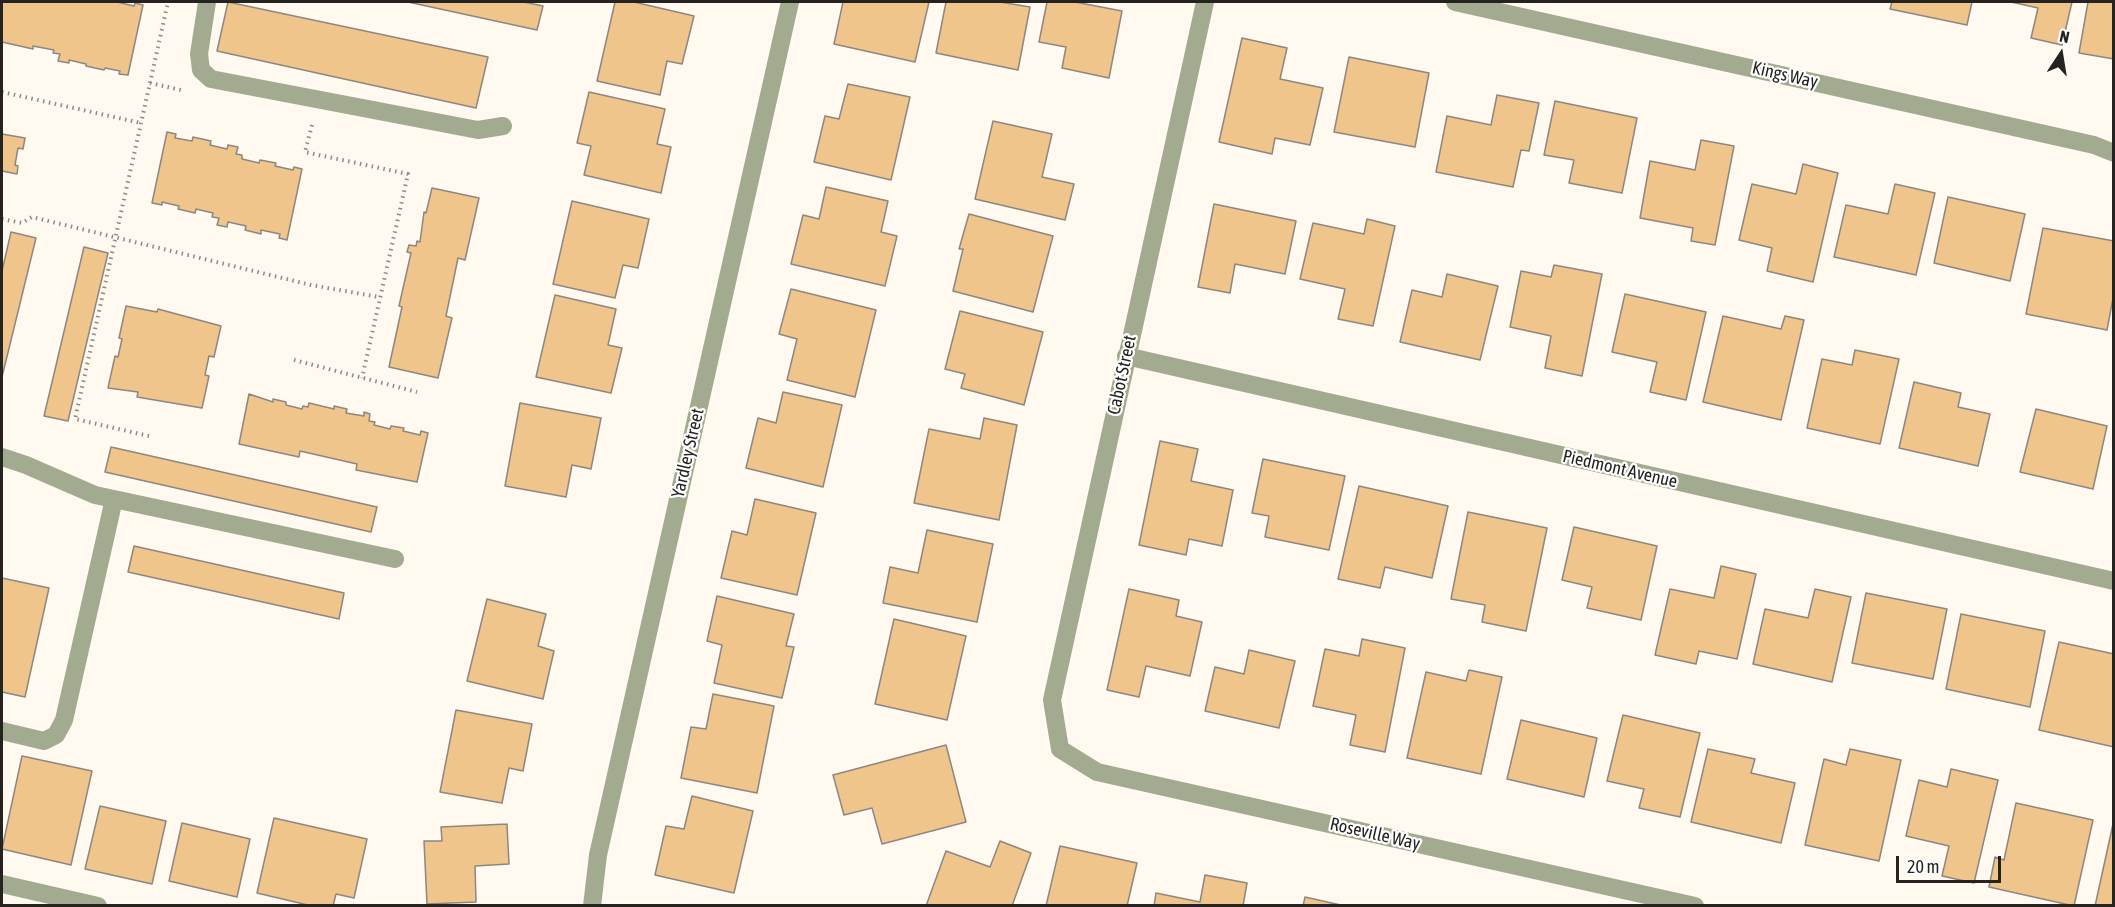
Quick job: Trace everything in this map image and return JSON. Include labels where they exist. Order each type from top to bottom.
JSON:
[{"type":"street","points":[[207,2],[199,54],[201,69],[211,79],[478,130],[503,126]]},
{"type":"street","name":"Yardley Street","points":[[592,906],[600,844],[790,2]]},
{"type":"street","name":"Cabot Street","points":[[1060,749],[1052,700],[1205,2]]},
{"type":"street","name":"Kings Way","points":[[1455,2],[2094,145],[2114,153]]},
{"type":"street","name":"Piedmont Avenue","points":[[1126,356],[2114,581]]},
{"type":"street","points":[[2,457],[95,495],[395,559]]},
{"type":"street","points":[[2,731],[44,741],[56,735],[64,720],[114,499]]},
{"type":"street","name":"Roseville Way","points":[[1060,749],[1097,772],[1695,906]]},
{"type":"street","points":[[2,884],[98,906]]},
{"type":"path","points":[[150,436],[75,419],[168,2]]},
{"type":"path","points":[[150,83],[185,90]]},
{"type":"path","points":[[2,92],[141,123]]},
{"type":"path","points":[[313,118],[305,152],[408,174],[362,378]]},
{"type":"path","points":[[2,219],[22,223],[32,217],[311,285],[379,297]]},
{"type":"path","points":[[294,360],[417,392]]},
{"type":"building","points":[[2,2],[117,2],[134,6],[135,3],[143,5],[128,75],[119,74],[120,71],[105,68],[104,70],[69,60],[69,63],[58,61],[60,54],[53,53],[54,50],[33,46],[33,49],[2,42]]},
{"type":"building","points":[[228,2],[488,57],[476,108],[217,51]]},
{"type":"building","points":[[408,2],[524,2],[543,6],[537,30]]},
{"type":"building","points":[[615,2],[634,2],[694,16],[682,64],[667,61],[660,95],[597,81]]},
{"type":"building","points":[[843,2],[929,2],[915,62],[834,44]]},
{"type":"building","points":[[946,2],[1000,2],[1030,7],[1018,70],[936,53]]},
{"type":"building","points":[[1047,2],[1075,2],[1122,11],[1109,78],[1062,68],[1066,47],[1039,42]]},
{"type":"building","points":[[1892,2],[1972,2],[1967,25],[1890,9]]},
{"type":"building","points":[[2011,2],[2072,2],[2062,45],[2031,38],[2038,8]]},
{"type":"building","points":[[2088,2],[2114,2],[2114,59],[2079,53]]},
{"type":"building","points":[[1242,38],[1287,48],[1280,79],[1323,88],[1310,145],[1275,138],[1272,154],[1219,142]]},
{"type":"building","points":[[1349,57],[1429,73],[1415,147],[1334,132]]},
{"type":"building","points":[[848,84],[910,97],[891,180],[814,162],[825,116],[839,119]]},
{"type":"building","points":[[589,92],[665,109],[657,144],[671,147],[661,193],[584,175],[591,146],[577,143]]},
{"type":"building","points":[[1497,95],[1539,103],[1529,151],[1521,150],[1513,187],[1436,172],[1447,116],[1491,125]]},
{"type":"building","points":[[1555,101],[1637,118],[1622,193],[1569,183],[1574,160],[1544,155]]},
{"type":"building","points":[[993,121],[1052,134],[1042,177],[1074,184],[1065,220],[975,199]]},
{"type":"building","points":[[167,132],[176,134],[175,138],[192,141],[193,137],[211,141],[210,145],[227,149],[228,145],[238,147],[236,154],[242,155],[242,159],[259,163],[260,160],[276,163],[275,166],[293,170],[294,167],[302,169],[287,240],[279,238],[280,234],[261,230],[261,234],[245,230],[246,226],[228,222],[227,227],[217,225],[219,218],[212,217],[213,213],[196,209],[195,213],[162,202],[162,205],[152,203]]},
{"type":"building","points":[[2,134],[25,138],[23,149],[18,148],[15,165],[18,166],[17,174],[2,171]]},
{"type":"building","points":[[1701,140],[1734,146],[1715,245],[1691,241],[1693,228],[1640,218],[1650,161],[1695,170]]},
{"type":"building","points":[[1803,164],[1838,173],[1813,282],[1767,271],[1772,248],[1739,240],[1752,184],[1796,194]]},
{"type":"building","points":[[1895,184],[1935,193],[1916,275],[1834,257],[1846,205],[1888,214]]},
{"type":"building","points":[[826,187],[888,201],[881,232],[897,236],[885,286],[791,264],[803,215],[819,219]]},
{"type":"building","points":[[432,188],[479,198],[465,260],[458,258],[446,316],[452,318],[438,378],[389,367],[411,253],[407,252],[409,245],[416,246],[417,241],[420,242],[424,212],[426,213]]},
{"type":"building","points":[[1948,197],[2025,214],[2010,281],[1934,263]]},
{"type":"building","points":[[572,201],[649,219],[638,268],[623,265],[615,298],[553,284]]},
{"type":"building","points":[[1214,204],[1296,221],[1285,274],[1235,264],[1230,293],[1198,287]]},
{"type":"building","points":[[969,214],[1053,236],[1033,312],[953,291],[963,249],[959,249]]},
{"type":"building","points":[[1367,219],[1395,226],[1373,326],[1338,319],[1345,289],[1300,279],[1313,223],[1364,234]]},
{"type":"building","points":[[2043,228],[2114,241],[2114,293],[2107,330],[2026,314]]},
{"type":"building","points":[[11,232],[36,238],[2,377],[2,271]]},
{"type":"building","points":[[84,247],[108,253],[68,421],[44,416]]},
{"type":"building","points":[[1554,265],[1602,274],[1582,376],[1545,368],[1551,336],[1510,327],[1521,271],[1551,277]]},
{"type":"building","points":[[1447,274],[1498,286],[1480,360],[1400,342],[1412,290],[1442,297]]},
{"type":"building","points":[[791,289],[876,310],[855,397],[787,380],[797,339],[779,334]]},
{"type":"building","points":[[1625,294],[1706,312],[1686,400],[1650,392],[1657,362],[1612,352]]},
{"type":"building","points":[[555,295],[616,309],[608,345],[622,348],[611,393],[536,377]]},
{"type":"building","points":[[126,306],[157,312],[158,309],[221,326],[214,357],[209,356],[205,375],[209,376],[202,408],[137,397],[138,392],[108,388],[115,356],[118,357],[122,339],[119,338]]},
{"type":"building","points":[[960,311],[1043,332],[1024,405],[961,388],[965,374],[945,369]]},
{"type":"building","points":[[1723,316],[1781,329],[1785,316],[1804,320],[1781,420],[1703,402]]},
{"type":"building","points":[[1855,350],[1899,359],[1880,444],[1807,428],[1822,359],[1852,365]]},
{"type":"building","points":[[1914,382],[1961,393],[1958,407],[1990,414],[1978,466],[1899,448]]},
{"type":"building","points":[[783,392],[842,405],[823,487],[746,468],[758,418],[776,423]]},
{"type":"building","points":[[249,394],[273,402],[273,399],[286,402],[286,405],[302,409],[303,406],[308,407],[309,403],[334,409],[334,406],[347,409],[346,413],[364,416],[364,412],[370,414],[369,421],[375,422],[374,425],[390,429],[391,426],[404,428],[403,431],[420,435],[421,431],[428,433],[417,482],[356,470],[357,464],[300,451],[299,457],[239,444]]},
{"type":"building","points":[[520,403],[601,418],[591,469],[572,465],[566,497],[505,486]]},
{"type":"building","points":[[2036,409],[2107,426],[2093,489],[2020,472]]},
{"type":"building","points":[[984,418],[1017,425],[999,520],[914,503],[929,429],[980,439]]},
{"type":"building","points":[[1160,441],[1198,449],[1191,481],[1233,490],[1222,546],[1189,539],[1186,555],[1139,545]]},
{"type":"building","points":[[111,447],[377,507],[371,532],[105,472]]},
{"type":"building","points":[[1263,459],[1345,476],[1329,550],[1265,537],[1269,516],[1252,513]]},
{"type":"building","points":[[1359,486],[1448,506],[1432,578],[1385,567],[1380,588],[1338,579]]},
{"type":"building","points":[[755,499],[816,513],[797,595],[721,578],[732,531],[747,535]]},
{"type":"building","points":[[1468,512],[1547,528],[1526,631],[1482,622],[1485,605],[1451,599]]},
{"type":"building","points":[[1574,527],[1657,546],[1641,620],[1587,608],[1592,587],[1562,580]]},
{"type":"building","points":[[927,530],[993,544],[977,622],[883,603],[890,567],[918,573]]},
{"type":"building","points":[[134,546],[344,593],[339,619],[128,572]]},
{"type":"building","points":[[1721,566],[1756,574],[1737,659],[1699,651],[1696,664],[1655,655],[1670,589],[1714,598]]},
{"type":"building","points":[[2,578],[49,588],[25,697],[2,692]]},
{"type":"building","points":[[1129,589],[1179,600],[1176,616],[1202,622],[1190,676],[1146,666],[1139,697],[1107,690]]},
{"type":"building","points":[[1815,589],[1851,597],[1832,682],[1753,664],[1765,609],[1808,618]]},
{"type":"building","points":[[1866,593],[1947,609],[1933,679],[1852,663]]},
{"type":"building","points":[[717,596],[794,614],[786,646],[794,647],[782,698],[714,683],[722,645],[707,641]]},
{"type":"building","points":[[487,599],[546,614],[538,646],[554,651],[543,699],[467,681]]},
{"type":"building","points":[[1961,614],[2045,631],[2030,707],[1946,689]]},
{"type":"building","points":[[894,619],[966,636],[947,720],[875,704]]},
{"type":"building","points":[[1362,639],[1405,648],[1385,752],[1350,745],[1356,715],[1313,706],[1325,649],[1359,656]]},
{"type":"building","points":[[2059,642],[2114,654],[2114,747],[2039,730]]},
{"type":"building","points":[[1249,650],[1295,661],[1279,728],[1205,711],[1215,667],[1244,674]]},
{"type":"building","points":[[1469,670],[1502,677],[1481,774],[1407,758],[1426,672],[1466,681]]},
{"type":"building","points":[[713,694],[774,706],[757,793],[681,778],[691,727],[706,729]]},
{"type":"building","points":[[456,710],[532,724],[523,771],[509,768],[502,803],[440,792]]},
{"type":"building","points":[[1623,715],[1700,733],[1680,817],[1639,808],[1644,789],[1607,781]]},
{"type":"building","points":[[1521,720],[1597,738],[1584,797],[1507,779]]},
{"type":"building","points":[[946,745],[966,822],[882,844],[872,808],[844,815],[833,775]]},
{"type":"building","points":[[1708,749],[1755,759],[1751,773],[1795,783],[1781,843],[1691,822]]},
{"type":"building","points":[[1850,749],[1901,760],[1879,861],[1805,845],[1824,759],[1846,765]]},
{"type":"building","points":[[22,756],[92,771],[71,865],[2,849]]},
{"type":"building","points":[[1951,769],[1998,780],[1974,883],[1942,876],[1949,846],[1906,836],[1919,780],[1947,787]]},
{"type":"building","points":[[692,796],[753,811],[734,893],[655,875],[666,826],[684,829]]},
{"type":"building","points":[[2016,803],[2093,820],[2074,906],[1989,887],[1995,857],[2004,860]]},
{"type":"building","points":[[100,806],[166,821],[152,884],[85,869]]},
{"type":"building","points":[[274,818],[367,839],[354,898],[336,894],[333,906],[312,906],[257,893]]},
{"type":"building","points":[[182,823],[250,839],[237,897],[169,881]]},
{"type":"building","points":[[507,824],[509,864],[475,866],[476,902],[427,904],[424,841],[442,841],[441,827]]},
{"type":"building","points":[[2113,824],[2114,906],[2095,906]]},
{"type":"building","points":[[1000,841],[1031,853],[1012,906],[926,906],[946,851],[990,867]]},
{"type":"building","points":[[1060,846],[1137,863],[1127,906],[1046,906]]},
{"type":"building","points":[[1205,875],[1247,883],[1243,906],[1154,906],[1156,893],[1200,902]]},
{"type":"building","points":[[1305,897],[1345,906],[1303,906]]}]
